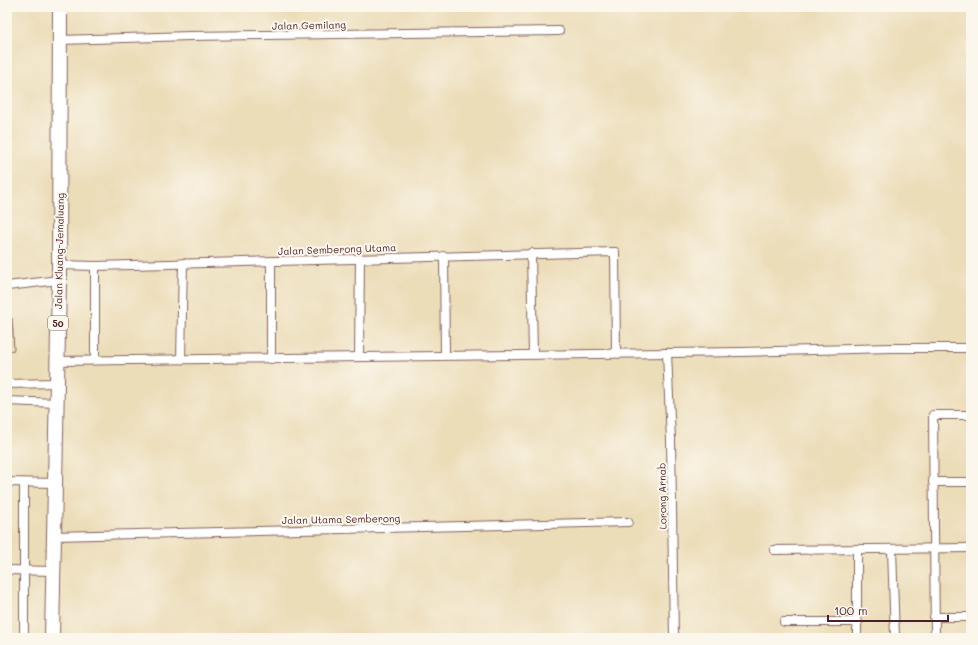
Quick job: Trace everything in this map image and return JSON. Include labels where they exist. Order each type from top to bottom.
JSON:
[{"type":"highway","name":"Jalan Kluang-Jemaluang","points":[[52,638],[60,265],[60,7]]},
{"type":"street","name":"Jalan Gemilang","points":[[60,40],[190,36],[559,31]]},
{"type":"street","name":"Jalan Semberong Utama","points":[[60,265],[95,266],[271,260],[615,252],[616,353]]},
{"type":"street","points":[[531,253],[533,354]]},
{"type":"street","points":[[444,256],[445,356]]},
{"type":"street","points":[[359,357],[360,258]]},
{"type":"street","points":[[271,260],[271,359]]},
{"type":"street","points":[[181,359],[183,263]]},
{"type":"street","points":[[95,266],[95,360]]},
{"type":"street","points":[[7,286],[59,280]]},
{"type":"street","points":[[57,361],[971,348]]},
{"type":"street","name":"Lorong Arnab","points":[[667,353],[671,448],[674,638]]},
{"type":"street","points":[[7,384],[57,383]]},
{"type":"street","points":[[7,401],[57,403]]},
{"type":"street","points":[[934,638],[933,415],[971,415]]},
{"type":"street","points":[[7,482],[55,483]]},
{"type":"street","points":[[24,482],[24,638]]},
{"type":"street","points":[[933,482],[971,482]]},
{"type":"street","name":"Jalan Utama Semberong","points":[[54,536],[628,522]]},
{"type":"street","points":[[774,550],[971,548]]},
{"type":"street","points":[[857,549],[857,638]]},
{"type":"street","points":[[892,549],[895,638]]},
{"type":"street","points":[[7,570],[54,571]]},
{"type":"street","points":[[934,617],[971,617]]},
{"type":"street","points":[[784,622],[858,622]]},
{"type":"building","points":[[12,318],[14,350],[7,351],[7,319]]}]
